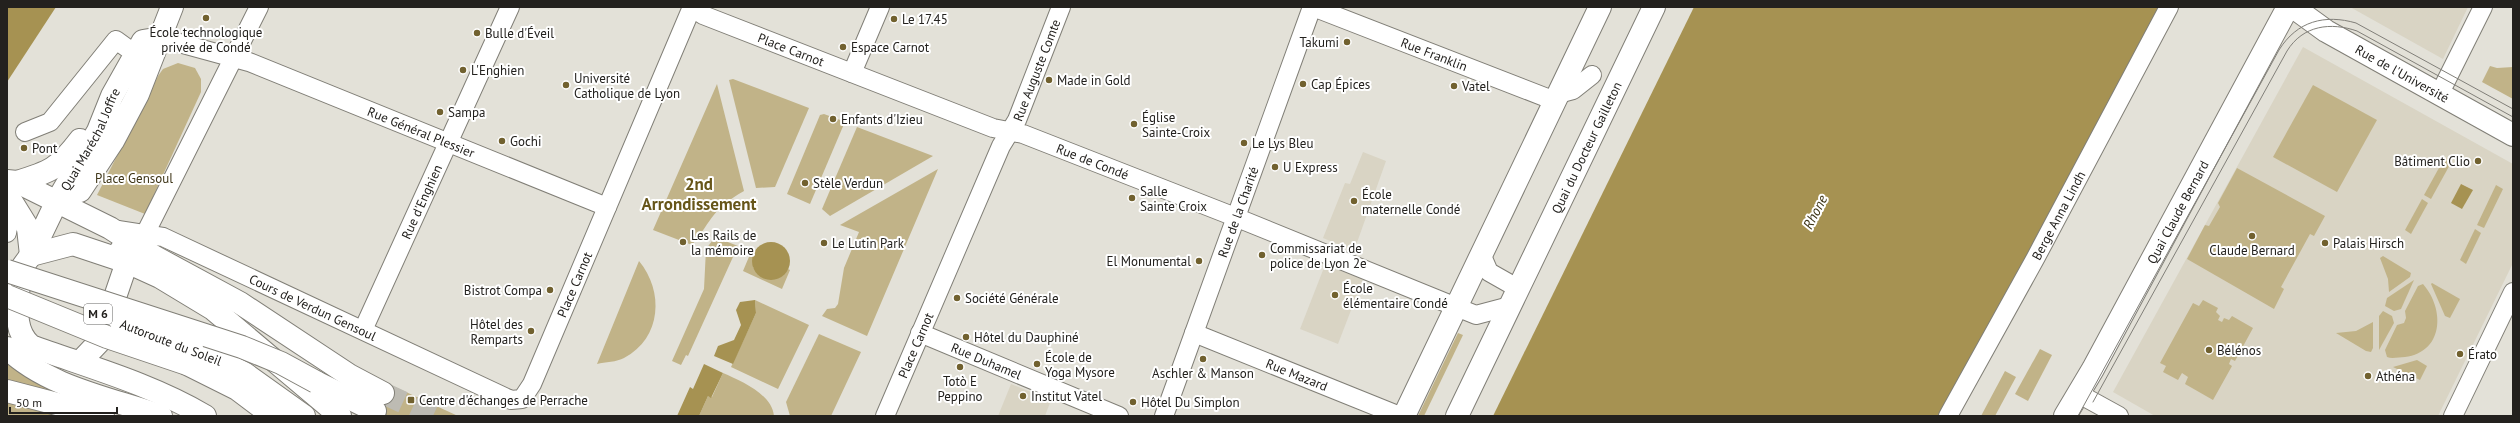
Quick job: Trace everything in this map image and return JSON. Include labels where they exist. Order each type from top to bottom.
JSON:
[{"type":"main road","name":"Quai Maréchal Joffre","points":[[80,191],[113,141],[138,94],[172,7]]},
{"type":"main road","points":[[1404,416],[1600,7]]},
{"type":"main road","name":"Quai du Docteur Gailleton","points":[[1457,416],[1654,7]]},
{"type":"main road","name":"Quai Claude Bernard","points":[[2065,416],[2079,394],[2288,7]]},
{"type":"main road","name":"Rue de l'Université","points":[[2293,7],[2326,31],[2440,93],[2513,135]]},
{"type":"main road","name":"Quai Maréchal Joffre","points":[[14,272],[98,131],[112,96],[143,41],[161,38]]},
{"type":"main road","points":[[11,190],[49,172],[66,159],[112,96]]},
{"type":"main road","points":[[11,190],[57,201],[110,228],[213,309],[340,416]]},
{"type":"main road","points":[[11,190],[28,228],[14,272],[17,320],[22,335],[31,346],[80,362],[163,395],[205,416]]},
{"type":"main road","points":[[73,244],[137,248],[240,302],[349,375],[379,402],[316,382],[281,363],[228,342],[14,272],[73,244]]},
{"type":"main road","points":[[80,362],[100,341],[137,248]]},
{"type":"main road","name":"Autoroute du Soleil","points":[[14,272],[95,313],[189,356],[223,382],[273,416]]},
{"type":"main road","name":"Autoroute du Soleil","points":[[7,296],[94,332],[189,356],[244,373],[304,416]]},
{"type":"main road","points":[[7,347],[22,361],[49,377],[161,416]]},
{"type":"main road","points":[[223,382],[259,416]]},
{"type":"main road","points":[[7,391],[39,398],[103,416]]},
{"type":"street","points":[[137,248],[259,7]]},
{"type":"street","name":"Rue d'Enghien","points":[[363,330],[510,7]]},
{"type":"street","name":"Place Carnot","points":[[511,400],[522,399],[532,384],[692,7],[703,15],[993,128],[1010,131],[1000,146],[884,416]]},
{"type":"street","points":[[852,73],[880,7]]},
{"type":"street","name":"Rue Auguste Comte","points":[[1010,131],[1017,120],[1061,7]]},
{"type":"street","name":"Rue Franklin","points":[[1312,7],[1556,98]]},
{"type":"street","name":"Rue de la Charité","points":[[1164,416],[1312,7]]},
{"type":"street","points":[[2440,93],[2483,7]]},
{"type":"street","name":"Berge Anna Lindh","points":[[1948,416],[2035,259],[2167,10]]},
{"type":"street","points":[[161,38],[234,58]]},
{"type":"street","points":[[25,132],[50,122],[116,40],[128,48]]},
{"type":"street","name":"Rue Général Plessier","points":[[234,58],[249,62],[607,207]]},
{"type":"street","name":"Quai du Docteur Gailleton","points":[[1556,98],[1573,90],[1592,76]]},
{"type":"street","name":"Rue de Condé","points":[[1010,131],[1023,134],[1236,218],[1476,315],[1515,297]]},
{"type":"street","points":[[7,233],[11,190]]},
{"type":"street","name":"Cours de Verdun Gensoul","points":[[110,228],[137,248],[170,240],[511,400]]},
{"type":"street","points":[[1482,256],[1489,272],[1515,297]]},
{"type":"street","points":[[2453,416],[2513,292]]},
{"type":"street","name":"Rue Duhamel","points":[[920,333],[1119,416]]},
{"type":"street","name":"Rue Mazard","points":[[1194,333],[1400,416]]},
{"type":"street","points":[[7,347],[31,346]]},
{"type":"street","points":[[2079,394],[2119,416]]},
{"type":"shaded area","points":[[2350,7],[2468,7],[2443,59]]},
{"type":"shaded area","points":[[2303,47],[2513,164],[2513,263],[2438,416],[2155,416],[2113,392]]},
{"type":"shaded area","name":"École maternelle Condé","points":[[1363,152],[1386,161],[1354,251],[1323,238],[1345,183],[1350,184]]},
{"type":"shaded area","name":"École élémentaire Condé","points":[[1325,265],[1363,279],[1338,344],[1300,329]]},
{"type":"shaded area","name":"Institut Vatel","points":[[1011,384],[1051,400],[1045,416],[998,416]]},
{"type":"green space","name":"Place Gensoul","points":[[178,63],[195,68],[201,79],[201,92],[145,214],[97,195],[158,76],[163,69]]},
{"type":"green space","points":[[2490,66],[2497,68],[2513,67],[2513,99],[2482,82]]},
{"type":"green space","points":[[733,79],[809,108],[775,187],[756,188],[729,80]]},
{"type":"green space","points":[[717,84],[744,191],[733,197],[719,209],[692,245],[653,230]]},
{"type":"green space","points":[[2313,85],[2377,120],[2337,192],[2273,157]]},
{"type":"green space","points":[[824,114],[843,121],[844,124],[810,204],[787,194],[820,115]]},
{"type":"green space","points":[[857,127],[933,156],[830,216],[822,209]]},
{"type":"green space","points":[[2445,157],[2452,161],[2431,199],[2424,195]]},
{"type":"green space","points":[[2237,168],[2325,216],[2314,236],[2310,234],[2281,287],[2284,289],[2274,309],[2187,259],[2205,225],[2209,226],[2220,207],[2218,203]]},
{"type":"green space","points":[[938,169],[867,336],[822,316],[827,309],[835,308],[838,304],[844,268],[859,232],[840,225]]},
{"type":"green space","points":[[2496,185],[2503,189],[2484,228],[2477,225]]},
{"type":"green space","points":[[2422,199],[2428,203],[2411,234],[2405,230]]},
{"type":"green space","points":[[2475,229],[2481,233],[2466,264],[2460,260]]},
{"type":"green space","points":[[715,237],[738,246],[688,356],[686,355],[681,365],[672,361],[704,289],[706,249]]},
{"type":"green space","points":[[751,252],[754,254],[753,268],[775,279],[782,276],[788,269],[790,270],[782,289],[743,271]]},
{"type":"green space","points":[[2383,256],[2411,273],[2410,277],[2389,292],[2388,279],[2380,258]]},
{"type":"green space","points":[[639,261],[653,286],[655,313],[652,326],[646,339],[637,349],[624,358],[597,364]]},
{"type":"green space","points":[[2414,280],[2401,309],[2394,311],[2385,306],[2387,298]]},
{"type":"green space","points":[[2432,283],[2460,299],[2450,318],[2445,316],[2431,284]]},
{"type":"green space","points":[[2423,284],[2435,305],[2437,328],[2434,338],[2427,347],[2418,353],[2405,357],[2387,357],[2385,350],[2397,325],[2404,323],[2406,318],[2405,311],[2418,286]]},
{"type":"green space","points":[[755,300],[809,325],[778,389],[731,367],[756,313]]},
{"type":"green space","points":[[2203,300],[2218,308],[2216,312],[2220,316],[2218,320],[2222,322],[2224,318],[2229,320],[2232,316],[2253,328],[2235,361],[2231,359],[2229,364],[2232,366],[2213,400],[2185,384],[2188,377],[2182,373],[2178,380],[2163,372],[2166,366],[2160,363],[2193,303],[2199,306]]},
{"type":"green space","points":[[2383,311],[2392,316],[2394,323],[2379,350],[2379,316]]},
{"type":"green space","points":[[2373,322],[2373,348],[2371,352],[2366,351],[2336,333],[2356,331]]},
{"type":"green space","points":[[1458,333],[1463,335],[1424,416],[1418,416]]},
{"type":"green space","points":[[819,334],[861,352],[831,416],[790,416],[786,402]]},
{"type":"green space","points":[[2040,349],[2052,355],[2028,401],[2015,394]]},
{"type":"green space","points":[[2417,360],[2427,366],[2420,380],[2393,367]]},
{"type":"green space","points":[[7,362],[69,396],[7,383]]},
{"type":"green space","points":[[2005,371],[2016,377],[1995,416],[1981,416]]},
{"type":"green space","points":[[723,373],[747,384],[762,395],[772,408],[774,416],[699,416],[708,396],[712,397]]},
{"type":"green space","points":[[393,386],[458,416],[379,416]]},
{"type":"green space","points":[[7,399],[80,416],[11,416],[7,414]]},
{"type":"water","points":[[7,7],[56,7],[7,82]]},
{"type":"water","name":"Rhone","points":[[1694,7],[2164,7],[1941,416],[1493,416]]},
{"type":"water","points":[[2461,184],[2473,190],[2462,209],[2451,203]]},
{"type":"water","points":[[771,242],[784,248],[790,261],[784,274],[771,280],[758,274],[752,261],[758,248]]},
{"type":"water","points":[[755,300],[756,313],[733,364],[714,356],[718,346],[734,340],[741,325],[736,310],[740,302]]},
{"type":"water","points":[[704,364],[723,373],[711,398],[708,396],[699,416],[677,416],[690,387],[693,389]]},
{"type":"tunnel","points":[[383,393],[433,416]]},
{"type":"tram line","points":[[2078,416],[2279,50],[2294,32],[2303,26],[2323,20],[2345,20],[2356,23],[2513,109]]},
{"type":"tram line","points":[[2093,402],[2287,51],[2301,36],[2309,31],[2328,27],[2347,28],[2357,31],[2513,117]]},
{"type":"place","name":"École technologique privée de Condé","points":[[206,18]]},
{"type":"place","name":"Le 17.45","points":[[894,19]]},
{"type":"place","name":"Bulle d'Éveil","points":[[477,33]]},
{"type":"place","name":"Takumi","points":[[1347,42]]},
{"type":"place","name":"Espace Carnot","points":[[843,47]]},
{"type":"place","name":"L'Enghien","points":[[463,70]]},
{"type":"place","name":"Made in Gold","points":[[1049,80]]},
{"type":"place","name":"Cap Épices","points":[[1303,84]]},
{"type":"place","name":"Université Catholique de Lyon","points":[[566,85]]},
{"type":"place","name":"Vatel","points":[[1454,86]]},
{"type":"place","name":"Sampa","points":[[440,112]]},
{"type":"place","name":"Enfants d'Izieu","points":[[833,119]]},
{"type":"place","name":"Église Sainte-Croix","points":[[1134,124]]},
{"type":"place","name":"Gochi","points":[[502,141]]},
{"type":"place","name":"Le Lys Bleu","points":[[1244,143]]},
{"type":"place","name":"Pont","points":[[24,148]]},
{"type":"place","name":"Bâtiment Clio","points":[[2478,161]]},
{"type":"place","name":"U Express","points":[[1275,167]]},
{"type":"place","name":"Stèle Verdun","points":[[805,183]]},
{"type":"place","name":"Salle Sainte Croix","points":[[1132,198]]},
{"type":"place","name":"École maternelle Condé","points":[[1354,201]]},
{"type":"place","name":"Claude Bernard","points":[[2252,236]]},
{"type":"place","name":"Les Rails de la mémoire","points":[[683,242]]},
{"type":"place","name":"Le Lutin Park","points":[[824,243]]},
{"type":"place","name":"Palais Hirsch","points":[[2325,243]]},
{"type":"place","name":"Commissariat de police de Lyon 2e","points":[[1262,255]]},
{"type":"place","name":"El Monumental","points":[[1199,261]]},
{"type":"place","name":"Bistrot Compa","points":[[550,290]]},
{"type":"place","name":"École élémentaire Condé","points":[[1335,295]]},
{"type":"place","name":"Société Générale","points":[[957,298]]},
{"type":"place","name":"Hôtel des Remparts","points":[[531,331]]},
{"type":"place","name":"Hôtel du Dauphiné","points":[[966,337]]},
{"type":"place","name":"Bélénos","points":[[2209,350]]},
{"type":"place","name":"Érato","points":[[2460,354]]},
{"type":"place","name":"Aschler & Manson","points":[[1203,359]]},
{"type":"place","name":"École de Yoga Mysore","points":[[1037,364]]},
{"type":"place","name":"Totò E Peppino","points":[[960,367]]},
{"type":"place","name":"Athéna","points":[[2368,376]]},
{"type":"place","name":"Institut Vatel","points":[[1023,396]]},
{"type":"place","name":"Centre d'échanges de Perrache","points":[[411,400]]},
{"type":"place","name":"Hôtel Du Simplon","points":[[1133,402]]},
{"type":"district","name":"2nd Arrondissement","points":[[699,194]]}]
